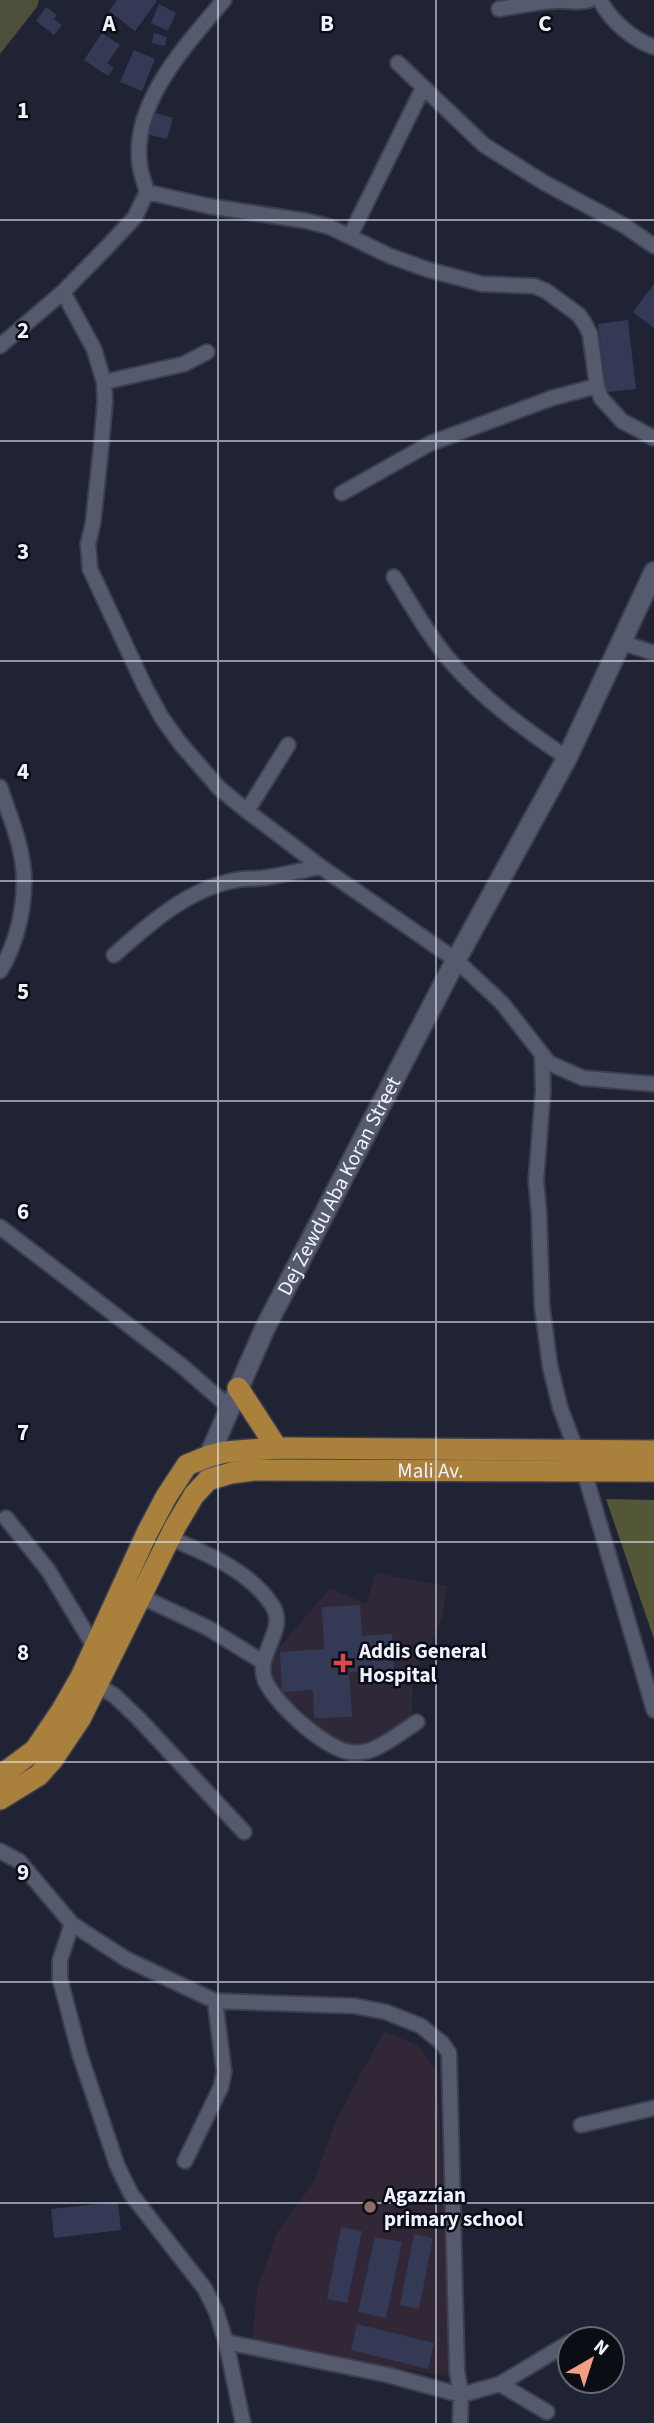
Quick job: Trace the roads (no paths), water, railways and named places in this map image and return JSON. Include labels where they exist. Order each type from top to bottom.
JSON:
[{"type":"main road","name":"Dej Zewdu Aba Koran Street","points":[[208,1480],[209,1456],[265,1328],[456,960],[568,758],[654,572]]},
{"type":"main road","points":[[234,1397],[277,1448]]},
{"type":"main road","name":"Mali Av.","points":[[209,1456],[277,1448],[498,1451],[574,1448],[654,1451]]},
{"type":"main road","points":[[0,1799],[39,1775],[80,1719],[90,1680],[94,1648],[147,1533],[187,1465],[209,1456]]},
{"type":"main road","name":"Mali Av.","points":[[208,1480],[254,1470],[654,1471]]},
{"type":"main road","points":[[0,1776],[35,1750],[90,1680],[142,1597],[194,1495],[208,1480]]},
{"type":"street","points":[[0,346],[63,292],[135,217],[147,192],[140,165],[139,139],[150,101],[163,79],[224,0]]},
{"type":"street","points":[[499,9],[551,1],[589,0]]},
{"type":"street","points":[[600,0],[633,37],[654,47]]},
{"type":"street","points":[[398,63],[484,145],[543,182],[625,226],[654,246]]},
{"type":"street","points":[[350,236],[423,88]]},
{"type":"street","points":[[147,192],[208,206],[307,221],[330,227],[390,256],[455,278],[482,284],[534,286],[546,291],[579,315],[585,324],[590,334],[601,398],[622,421],[654,438]]},
{"type":"street","points":[[63,292],[94,349],[104,382],[101,448],[93,523],[88,544],[90,569],[162,718],[206,774],[247,811],[321,867],[456,960],[502,1003],[546,1059],[583,1078],[654,1084]]},
{"type":"street","points":[[104,382],[184,364],[207,352]]},
{"type":"street","points":[[342,493],[430,443],[552,398],[597,386]]},
{"type":"street","points":[[394,577],[440,648],[465,677],[534,736],[568,758]]},
{"type":"street","points":[[623,643],[654,653]]},
{"type":"street","points":[[247,811],[288,745]]},
{"type":"street","points":[[0,787],[19,845],[23,877],[15,939],[12,951],[0,971]]},
{"type":"street","points":[[114,955],[151,922],[174,906],[215,886],[238,879],[264,878],[321,867]]},
{"type":"street","points":[[546,1059],[536,1180],[540,1213],[542,1306],[550,1366],[559,1407],[584,1471],[654,1710]]},
{"type":"street","points":[[0,1227],[182,1366],[234,1397]]},
{"type":"street","points":[[6,1518],[48,1570],[94,1648]]},
{"type":"street","points":[[170,1538],[208,1554],[240,1573],[260,1590],[274,1608],[276,1627],[272,1644],[263,1662],[264,1677],[276,1700],[319,1738],[348,1752],[371,1750],[417,1722]]},
{"type":"street","points":[[142,1597],[208,1628],[263,1662]]},
{"type":"street","points":[[90,1680],[139,1719],[244,1832]]},
{"type":"street","points":[[0,1851],[19,1861],[72,1924],[126,1959],[215,2001],[355,2006],[386,2012],[422,2026],[442,2043],[449,2053],[460,2423]]},
{"type":"street","points":[[72,1924],[60,1960],[60,1979],[80,2055],[117,2165],[131,2194],[205,2289],[216,2311],[226,2342],[243,2423]]},
{"type":"street","points":[[185,2161],[221,2087],[224,2072],[215,2001]]},
{"type":"street","points":[[581,2124],[654,2108]]},
{"type":"street","points":[[226,2342],[387,2375],[461,2395],[500,2384],[556,2350]]},
{"type":"street","points":[[500,2384],[547,2412]]},
{"type":"place","name":"Addis General Hospital","points":[[343,1663]]},
{"type":"place","name":"Agazzian primary school","points":[[370,2207]]}]
